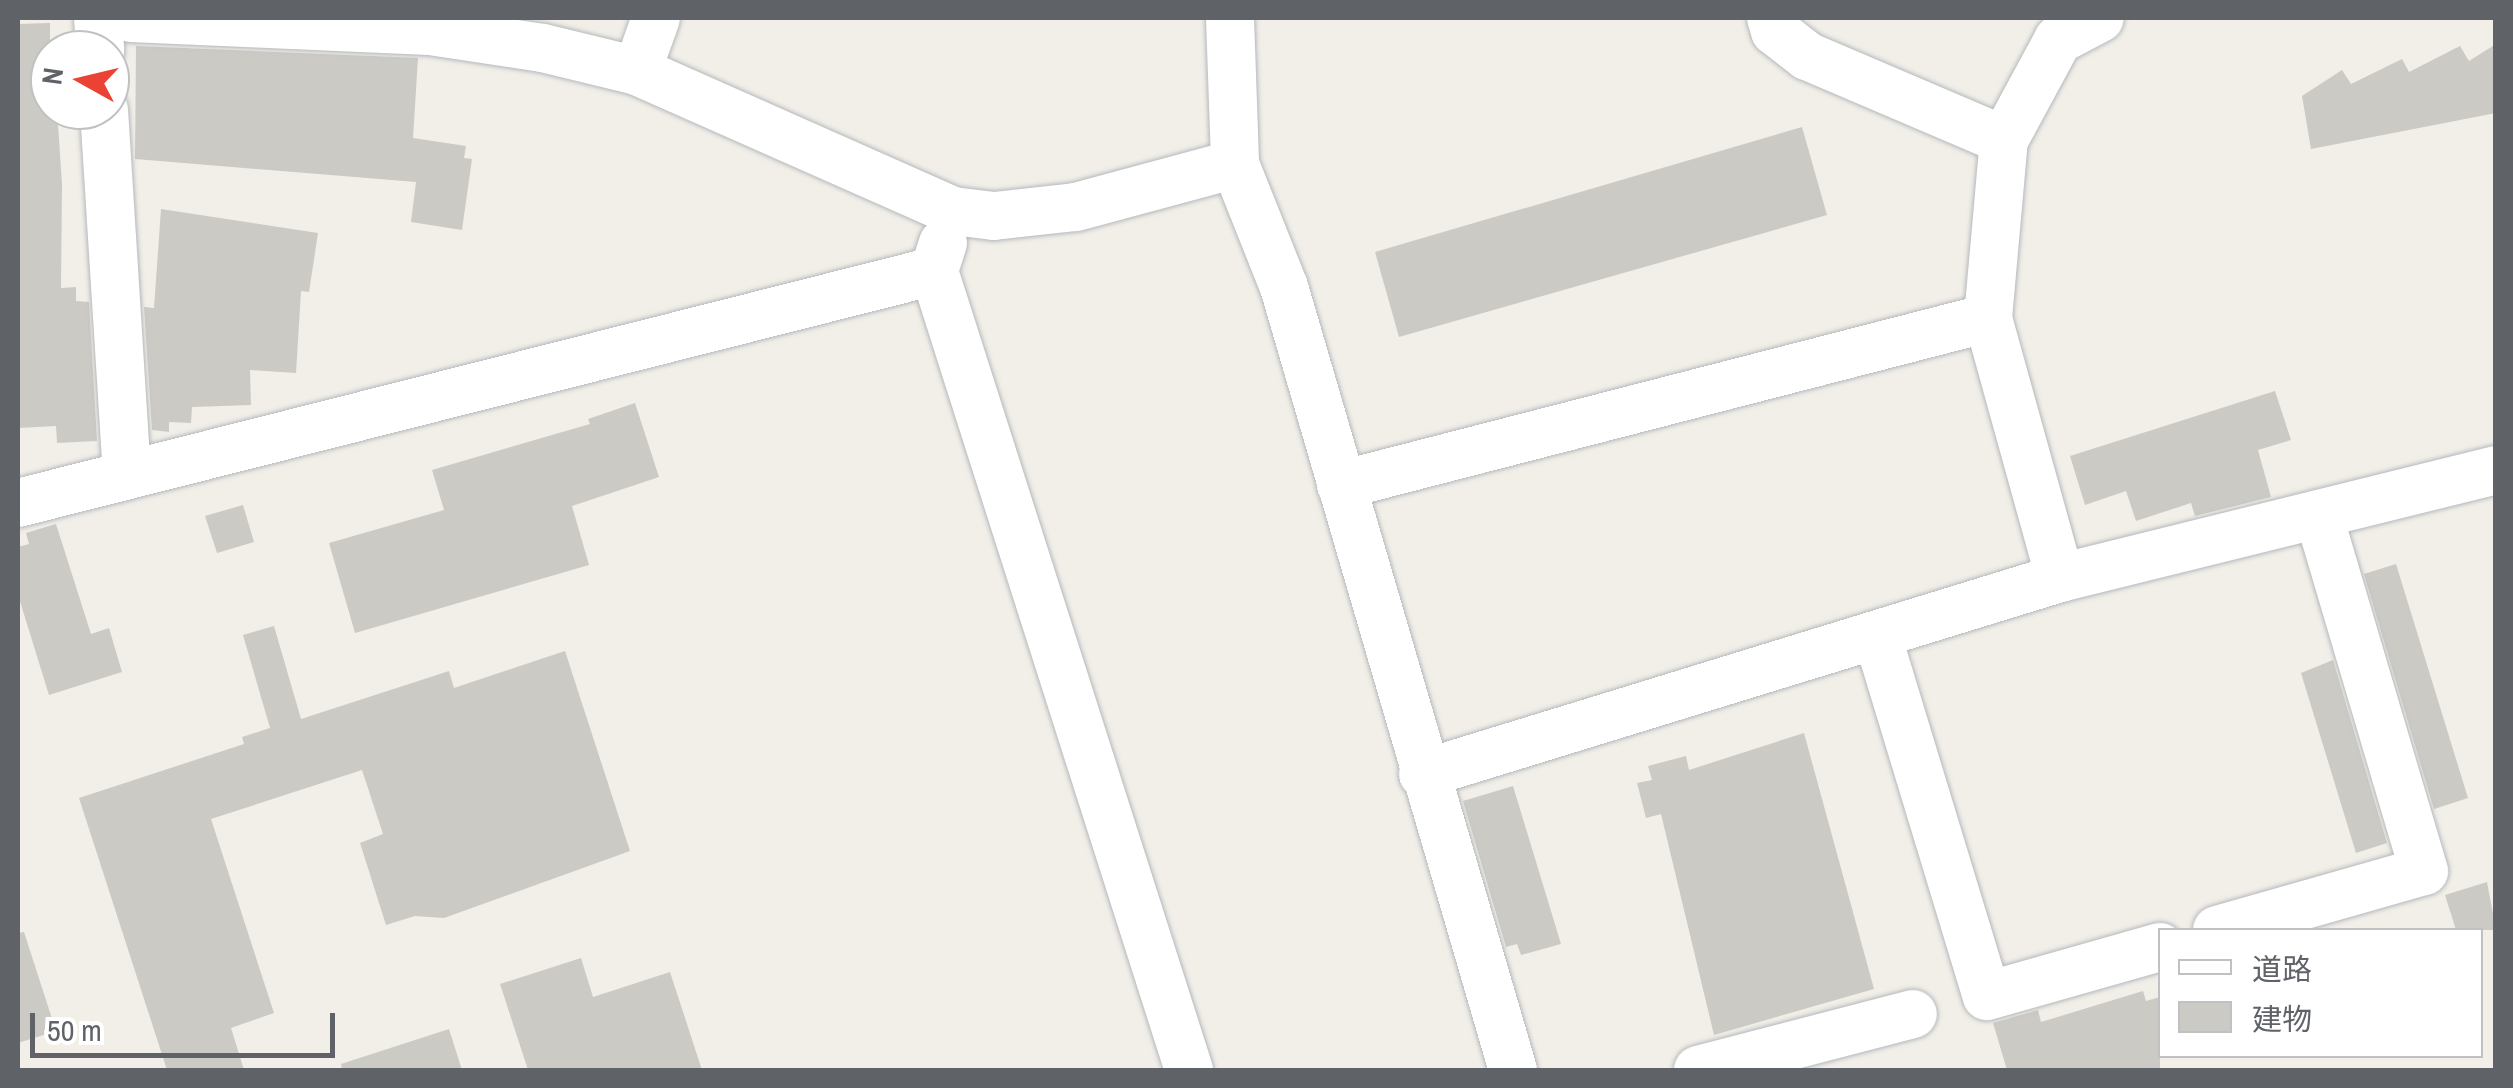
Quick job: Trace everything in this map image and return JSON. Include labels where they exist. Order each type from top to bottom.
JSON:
[{"type":"street","points":[[131,18],[430,31],[637,71],[953,211],[994,216],[1076,207],[1236,164]]},
{"type":"street","points":[[637,71],[656,18]]},
{"type":"street","points":[[1230,18],[1236,164],[1284,287],[1423,774],[1513,1070]]},
{"type":"street","points":[[1771,18],[1775,31],[1807,56],[2004,140]]},
{"type":"street","points":[[2060,578],[1988,318],[2004,140],[2058,40],[2100,18]]},
{"type":"street","points":[[105,130],[127,473]]},
{"type":"street","points":[[953,211],[934,271],[1188,1070]]},
{"type":"street","points":[[18,503],[934,271]]},
{"type":"street","points":[[1341,484],[1988,318]]},
{"type":"street","points":[[1423,774],[2060,578],[2496,470]]},
{"type":"street","points":[[2224,928],[2424,872],[2318,514]]},
{"type":"street","points":[[1877,635],[1987,996],[2158,947]]},
{"type":"street","points":[[1698,1070],[1913,1014]]},
{"type":"building","points":[[50,23],[50,30],[30,30],[30,130],[58,130],[61,288],[76,287],[76,301],[89,302],[97,441],[57,443],[56,426],[18,428],[18,24]]},
{"type":"building","points":[[2496,44],[2496,113],[2311,149],[2302,96],[2342,70],[2351,84],[2402,59],[2409,72],[2460,46],[2469,61]]},
{"type":"building","points":[[136,46],[418,58],[413,138],[466,146],[464,158],[472,159],[462,230],[411,222],[416,182],[135,159]]},
{"type":"building","points":[[1802,127],[1827,215],[1399,337],[1375,252]]},
{"type":"building","points":[[161,209],[318,233],[309,292],[301,291],[296,373],[250,370],[251,405],[192,407],[191,423],[169,422],[169,432],[152,430],[144,307],[154,308]]},
{"type":"building","points":[[2275,391],[2291,440],[2258,450],[2271,497],[2195,516],[2191,503],[2136,521],[2126,491],[2085,505],[2070,456]]},
{"type":"building","points":[[635,403],[659,477],[572,506],[589,565],[355,633],[329,543],[444,510],[432,470],[590,424],[588,419]]},
{"type":"building","points":[[243,505],[254,542],[217,553],[205,516]]},
{"type":"building","points":[[56,524],[91,634],[109,628],[122,672],[49,695],[18,595],[18,547],[29,544],[26,533]]},
{"type":"building","points":[[2396,564],[2468,798],[2434,809],[2364,574]]},
{"type":"building","points":[[274,626],[301,719],[449,671],[454,688],[565,651],[630,851],[444,918],[415,916],[386,925],[360,843],[383,834],[362,770],[211,819],[274,1013],[231,1028],[244,1070],[167,1070],[79,798],[244,744],[242,737],[270,728],[243,635]]},
{"type":"building","points":[[2333,660],[2387,843],[2356,853],[2301,673]]},
{"type":"building","points":[[1804,733],[1874,989],[1714,1035],[1661,814],[1646,818],[1637,783],[1652,780],[1648,766],[1686,756],[1689,770]]},
{"type":"building","points":[[1513,786],[1561,944],[1521,955],[1517,944],[1506,947],[1463,801]]},
{"type":"building","points":[[2487,882],[2496,930],[2455,928],[2445,895]]},
{"type":"building","points":[[24,932],[56,1031],[18,1043],[18,933]]},
{"type":"building","points":[[581,958],[593,997],[670,972],[702,1070],[528,1070],[500,984]]},
{"type":"building","points":[[2143,991],[2146,1001],[2158,998],[2160,1070],[2007,1070],[1993,1023],[2038,1010],[2041,1022]]},
{"type":"building","points":[[449,1029],[462,1070],[342,1070],[341,1064]]}]
